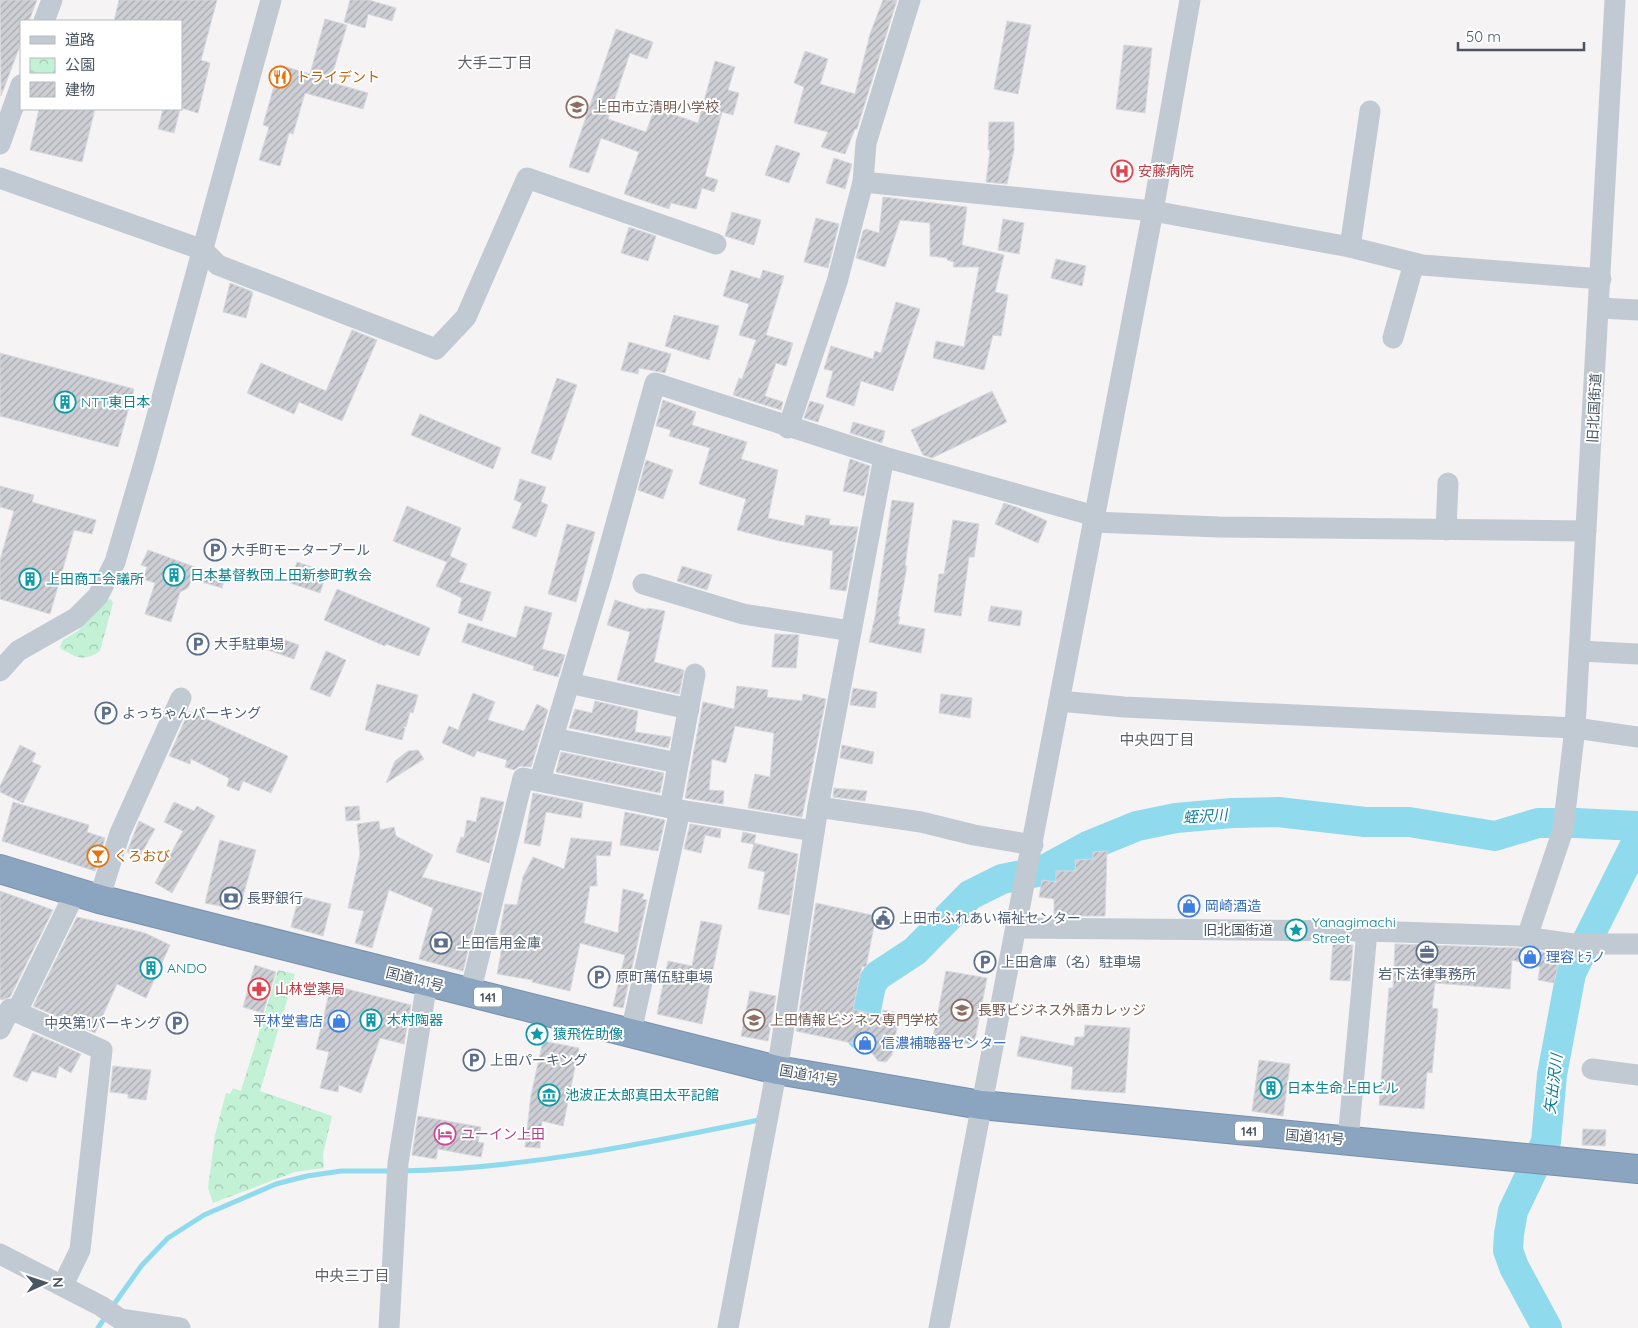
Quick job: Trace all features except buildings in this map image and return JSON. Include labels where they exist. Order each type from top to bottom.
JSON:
[{"type":"highway","name":"国道141号","points":[[0,869],[87,896],[631,1032],[775,1080],[981,1106],[1638,1169]]},
{"type":"street","points":[[44,20],[52,0]]},
{"type":"street","points":[[0,671],[18,651],[76,618],[98,596],[115,562],[145,460],[271,0]]},
{"type":"street","points":[[788,428],[837,282],[863,182],[866,143],[910,0]]},
{"type":"street","points":[[939,1328],[1153,212],[1190,0]]},
{"type":"street","name":"旧北国街道","points":[[1017,928],[1367,931],[1527,937],[1564,823],[1575,728],[1600,308],[1615,0]]},
{"type":"street","points":[[0,144],[20,88]]},
{"type":"street","points":[[1350,247],[1370,111]]},
{"type":"street","points":[[0,178],[202,250],[218,265],[436,349],[466,317],[527,178],[716,244]]},
{"type":"street","points":[[863,182],[1153,212],[1350,247],[1414,263],[1601,279]]},
{"type":"street","points":[[1393,338],[1414,263]]},
{"type":"street","points":[[1600,308],[1638,310]]},
{"type":"street","points":[[470,992],[531,779],[552,738],[569,683],[602,574],[655,383],[788,428],[1094,519],[1219,527],[1586,532]]},
{"type":"street","points":[[728,1328],[775,1080],[818,807],[884,457]]},
{"type":"street","points":[[1446,530],[1448,483]]},
{"type":"street","points":[[643,584],[743,614],[851,631]]},
{"type":"street","points":[[1580,651],[1638,654]]},
{"type":"street","points":[[631,1032],[675,809],[678,764],[695,674]]},
{"type":"street","points":[[569,683],[689,709]]},
{"type":"street","points":[[17,1011],[87,896],[120,833],[181,698]]},
{"type":"street","points":[[1059,701],[1124,707],[1575,728],[1638,736]]},
{"type":"street","points":[[552,738],[678,764]]},
{"type":"street","points":[[531,779],[675,809],[814,831]]},
{"type":"street","points":[[818,807],[921,822],[974,835],[1029,863]]},
{"type":"street","points":[[1348,1140],[1367,931]]},
{"type":"street","points":[[1527,937],[1573,944],[1638,944]]},
{"type":"street","points":[[390,1328],[397,1172],[427,982]]},
{"type":"street","points":[[0,1029],[10,1009],[102,1050],[80,1250],[61,1284]]},
{"type":"street","points":[[1592,1069],[1638,1075]]},
{"type":"street","points":[[0,1254],[61,1284],[113,1318],[180,1328]]},
{"type":"green space","points":[[111,599],[113,603],[100,651],[89,657],[80,658],[61,649],[60,646],[63,640],[78,631],[107,600]]},
{"type":"green space","points":[[278,970],[295,974],[260,1091],[332,1116],[323,1154],[324,1168],[295,1172],[213,1203],[208,1188],[215,1135],[226,1093],[230,1094],[233,1088],[241,1091]]},
{"type":"waterway","name":"蛭沢川","points":[[861,1035],[871,985],[877,976],[915,951],[970,895],[1002,879],[1042,871],[1088,846],[1137,826],[1176,818],[1232,813],[1278,812],[1365,822],[1409,822],[1495,836],[1538,823],[1638,826]]},
{"type":"waterway","name":"矢出沢川","points":[[1547,1328],[1514,1267],[1508,1250],[1513,1211],[1546,1142],[1552,1075],[1571,973],[1638,839]]},
{"type":"waterway","points":[[402,1171],[492,1166],[582,1154],[759,1120],[759,1117]]},
{"type":"waterway","points":[[112,1307],[142,1265],[168,1238],[204,1215],[276,1184],[307,1176],[341,1171],[394,1171]]},
{"type":"waterway","points":[[98,1328],[106,1316]]},
{"type":"place","name":"トライデント","points":[[280,77]]},
{"type":"place","name":"上田市立清明小学校","points":[[577,107]]},
{"type":"place","name":"安藤病院","points":[[1122,171]]},
{"type":"place","name":"NTT東日本","points":[[65,402]]},
{"type":"place","name":"大手町モータープール","points":[[215,550]]},
{"type":"place","name":"日本基督教団上田新参町教会","points":[[174,575]]},
{"type":"place","name":"上田商工会議所","points":[[30,579]]},
{"type":"place","name":"大手駐車場","points":[[198,644]]},
{"type":"place","name":"よっちゃんパーキング","points":[[106,713]]},
{"type":"place","name":"くろおび","points":[[98,856]]},
{"type":"place","name":"長野銀行","points":[[231,898]]},
{"type":"place","name":"岡崎酒造","points":[[1189,906]]},
{"type":"place","name":"上田市ふれあい福祉センター","points":[[883,918]]},
{"type":"place","name":"Yanagimachi Street","points":[[1296,930]]},
{"type":"place","name":"上田信用金庫","points":[[441,943]]},
{"type":"place","name":"岩下法律事務所","points":[[1427,952]]},
{"type":"place","name":"理容 ﾋﾗノ","points":[[1530,957]]},
{"type":"place","name":"上田倉庫（名）駐車場","points":[[985,962]]},
{"type":"place","name":"ANDO","points":[[151,968]]},
{"type":"place","name":"原町萬伍駐車場","points":[[599,977]]},
{"type":"place","name":"山林堂薬局","points":[[259,989]]},
{"type":"place","name":"長野ビジネス外語カレッジ","points":[[962,1010]]},
{"type":"place","name":"木村陶器","points":[[371,1020]]},
{"type":"place","name":"上田情報ビジネス専門学校","points":[[754,1020]]},
{"type":"place","name":"平林堂書店","points":[[339,1021]]},
{"type":"place","name":"中央第1パーキング","points":[[177,1023]]},
{"type":"place","name":"猿飛佐助像","points":[[537,1034]]},
{"type":"place","name":"信濃補聴器センター","points":[[865,1043]]},
{"type":"place","name":"上田パーキング","points":[[474,1060]]},
{"type":"place","name":"日本生命上田ビル","points":[[1271,1088]]},
{"type":"place","name":"池波正太郎真田太平記館","points":[[549,1095]]},
{"type":"place","name":"ユーイン上田","points":[[445,1134]]},
{"type":"district","name":"大手二丁目","points":[[495,62]]},
{"type":"district","name":"中央四丁目","points":[[1157,739]]},
{"type":"district","name":"中央三丁目","points":[[352,1275]]}]
